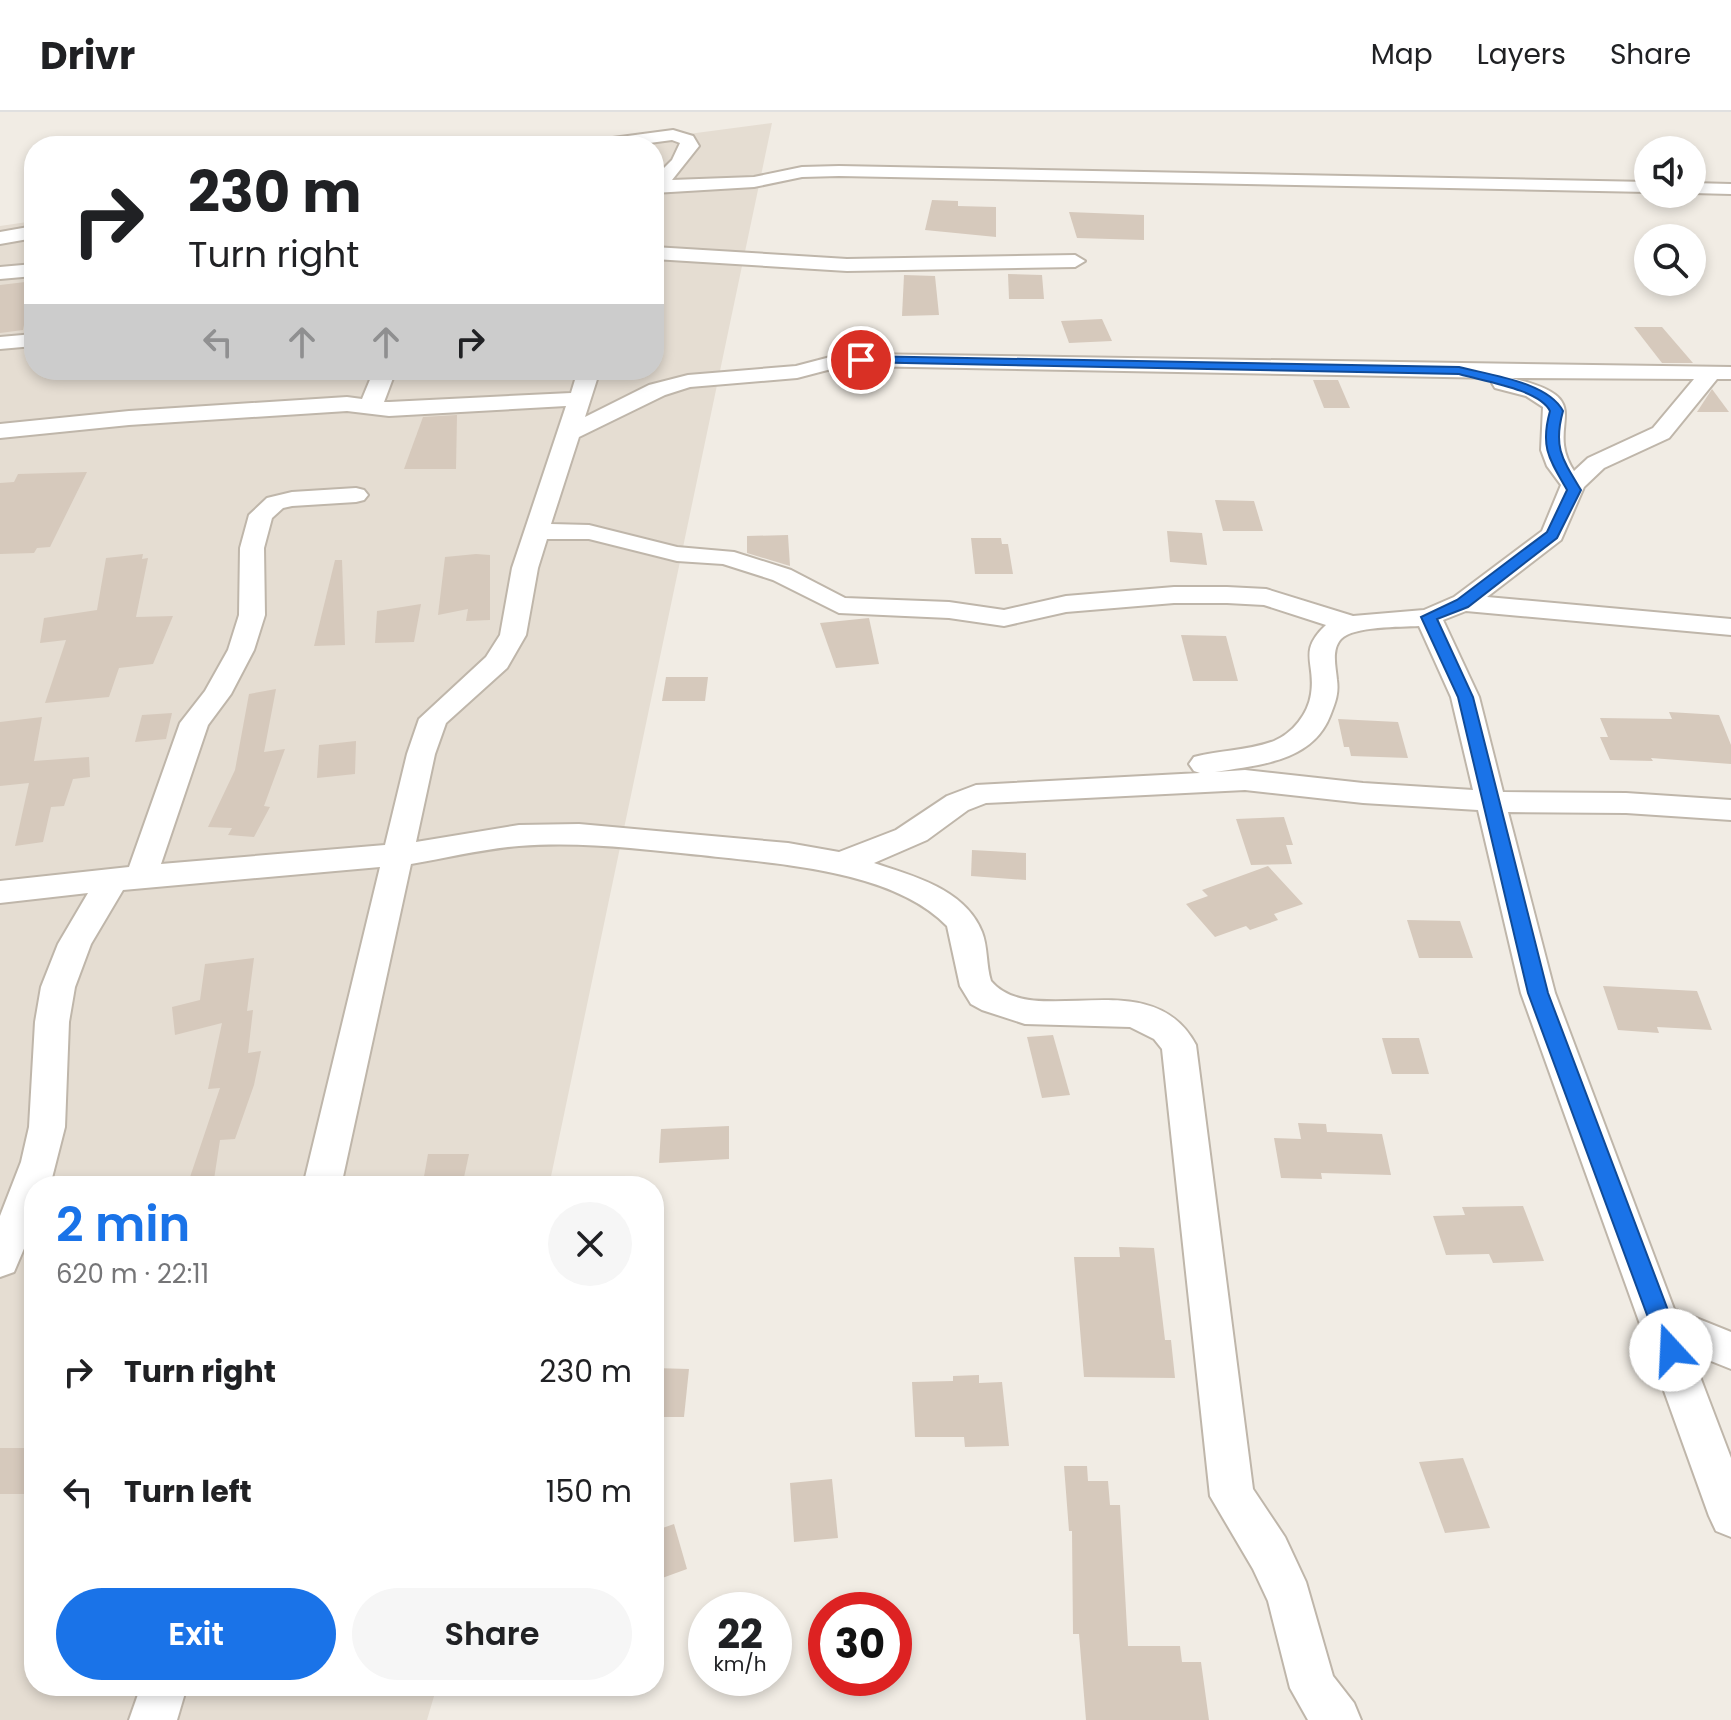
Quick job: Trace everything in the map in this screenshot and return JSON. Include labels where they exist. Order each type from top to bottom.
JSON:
[{"type":"street","points":[[664,136],[673,135],[687,140],[690,146],[664,177]]},
{"type":"street","points":[[664,186],[754,182],[802,172],[839,171],[1634,187]]},
{"type":"street","points":[[1706,188],[1731,189]]},
{"type":"street","points":[[0,238],[24,234]]},
{"type":"street","points":[[664,254],[847,265],[1075,261]]},
{"type":"street","points":[[0,273],[24,271]]},
{"type":"street","points":[[0,343],[24,341]]},
{"type":"street","points":[[567,434],[657,390],[688,381],[797,372],[838,361],[1721,373]]},
{"type":"street","points":[[1459,371],[1535,392],[1551,400],[1556,411],[1551,432],[1553,454],[1573,485]]},
{"type":"street","points":[[1141,786],[1182,767],[1257,756],[1286,747],[1300,738],[1311,728],[1325,694],[1321,656],[1323,645],[1334,631],[1351,624],[1428,617],[1463,603],[1552,535],[1571,496],[1573,485],[1596,463],[1661,433],[1721,373]]},
{"type":"street","points":[[370,408],[381,380]]},
{"type":"street","points":[[324,1176],[421,754],[433,719],[497,662],[513,635],[525,568],[585,380]]},
{"type":"street","points":[[0,431],[129,418],[347,404],[370,408],[578,399]]},
{"type":"street","points":[[36,1176],[47,1126],[50,1050],[58,986],[79,935],[128,876],[194,723],[217,694],[241,650],[252,615],[252,548],[261,515],[275,503],[292,499],[356,495]]},
{"type":"street","points":[[537,531],[589,532],[677,554],[725,557],[782,575],[824,599],[858,607],[949,610],[1004,618],[1066,604],[1174,595],[1227,595],[1266,597],[1351,624]]},
{"type":"street","points":[[1463,603],[1731,627]]},
{"type":"street","points":[[1428,617],[1465,697],[1538,993],[1731,1516]]},
{"type":"street","points":[[840,863],[879,851],[906,838],[974,794],[1245,780],[1363,793],[1542,804],[1688,805],[1731,810]]},
{"type":"street","points":[[0,892],[128,876],[398,855],[489,839],[606,835],[765,851],[840,863],[919,893],[948,908],[960,920],[972,947],[973,979],[978,991],[991,999],[1025,1011],[1125,1015],[1154,1020],[1171,1032],[1179,1045],[1232,1496],[1269,1553],[1290,1598],[1313,1688],[1337,1720]]},
{"type":"street","points":[[0,1260],[24,1203]]},
{"type":"street","points":[[1661,1322],[1731,1351]]},
{"type":"street","points":[[153,1720],[161,1696]]},
{"type":"shaded area","points":[[772,123],[551,1176],[24,1176],[24,1696],[434,1696],[427,1720],[0,1720],[0,226],[24,222],[24,380],[664,380],[664,137]]},
{"type":"building","points":[[932,200],[958,201],[958,206],[996,207],[996,237],[925,230]]},
{"type":"building","points":[[1069,212],[1144,215],[1144,240],[1077,238]]},
{"type":"building","points":[[1008,274],[1042,275],[1044,299],[1009,299]]},
{"type":"building","points":[[904,275],[935,276],[939,315],[902,316]]},
{"type":"building","points":[[24,282],[23,330],[0,333],[0,285]]},
{"type":"building","points":[[1102,319],[1112,341],[1069,343],[1061,321]]},
{"type":"building","points":[[1634,327],[1662,327],[1693,363],[1662,363]]},
{"type":"building","points":[[1313,380],[1338,380],[1350,408],[1324,408]]},
{"type":"building","points":[[1712,389],[1729,412],[1697,412]]},
{"type":"building","points":[[457,415],[456,469],[404,469],[423,417]]},
{"type":"building","points":[[87,472],[50,547],[37,548],[34,553],[0,554],[0,483],[14,482],[18,474]]},
{"type":"building","points":[[1215,500],[1254,501],[1263,531],[1223,531]]},
{"type":"building","points":[[1167,531],[1202,533],[1207,565],[1170,562]]},
{"type":"building","points":[[788,535],[790,566],[747,553],[747,536]]},
{"type":"building","points":[[971,538],[1001,538],[1002,544],[1008,544],[1013,574],[975,574]]},
{"type":"building","points":[[143,554],[142,559],[148,558],[136,617],[173,616],[153,664],[119,668],[109,697],[45,703],[66,640],[40,643],[44,618],[97,610],[106,558]]},
{"type":"building","points":[[490,555],[490,620],[466,621],[468,609],[438,615],[445,557]]},
{"type":"building","points":[[335,560],[342,560],[345,645],[314,646]]},
{"type":"building","points":[[421,604],[414,642],[375,643],[377,611]]},
{"type":"building","points":[[869,618],[879,664],[836,668],[820,623]]},
{"type":"building","points":[[1181,635],[1226,636],[1238,681],[1193,681]]},
{"type":"building","points":[[666,677],[708,677],[705,701],[662,701]]},
{"type":"building","points":[[276,689],[264,752],[285,749],[264,806],[270,807],[254,837],[228,835],[232,828],[208,827],[235,770],[249,694]]},
{"type":"building","points":[[1669,712],[1719,715],[1731,745],[1731,764],[1651,758],[1653,761],[1610,760],[1600,737],[1608,737],[1600,718],[1672,719]]},
{"type":"building","points":[[172,713],[166,739],[135,742],[142,715]]},
{"type":"building","points":[[42,717],[34,761],[89,757],[90,777],[73,779],[64,806],[51,807],[43,842],[15,846],[29,783],[0,786],[0,722]]},
{"type":"building","points":[[1338,719],[1398,722],[1408,758],[1351,756],[1349,747],[1344,747]]},
{"type":"building","points":[[356,741],[355,774],[317,778],[319,745]]},
{"type":"building","points":[[1284,817],[1293,845],[1286,845],[1292,864],[1251,865],[1236,819]]},
{"type":"building","points":[[972,850],[1026,853],[1026,880],[971,876]]},
{"type":"building","points":[[1268,866],[1303,904],[1274,914],[1278,920],[1250,930],[1246,926],[1215,937],[1186,904],[1208,896],[1202,890]]},
{"type":"building","points":[[1407,920],[1460,921],[1473,958],[1419,958]]},
{"type":"building","points":[[254,958],[247,1011],[253,1010],[248,1053],[261,1051],[254,1085],[235,1139],[220,1140],[215,1176],[190,1176],[220,1088],[208,1089],[222,1023],[175,1035],[172,1007],[200,1000],[205,964]]},
{"type":"building","points":[[1603,986],[1697,991],[1712,1030],[1657,1027],[1659,1033],[1618,1030]]},
{"type":"building","points":[[1053,1035],[1070,1095],[1042,1098],[1027,1037]]},
{"type":"building","points":[[1382,1038],[1419,1038],[1429,1074],[1392,1074]]},
{"type":"building","points":[[1298,1123],[1326,1124],[1327,1132],[1382,1134],[1391,1175],[1321,1173],[1322,1179],[1281,1178],[1274,1138],[1301,1139]]},
{"type":"building","points":[[729,1126],[729,1159],[659,1163],[661,1129]]},
{"type":"building","points":[[428,1154],[469,1154],[464,1176],[424,1176]]},
{"type":"building","points":[[1523,1206],[1544,1261],[1493,1263],[1489,1254],[1446,1255],[1433,1216],[1465,1215],[1462,1207]]},
{"type":"building","points":[[1119,1247],[1154,1248],[1165,1340],[1171,1340],[1175,1378],[1084,1377],[1074,1257],[1120,1257]]},
{"type":"building","points":[[664,1368],[689,1369],[684,1417],[664,1417]]},
{"type":"building","points":[[979,1375],[979,1383],[1002,1382],[1009,1446],[965,1447],[964,1437],[915,1437],[912,1382],[953,1381],[953,1376]]},
{"type":"building","points":[[0,1448],[24,1448],[24,1494],[0,1494]]},
{"type":"building","points":[[1463,1458],[1490,1528],[1445,1533],[1419,1462]]},
{"type":"building","points":[[1064,1466],[1087,1466],[1088,1481],[1108,1481],[1110,1505],[1120,1505],[1128,1646],[1180,1646],[1182,1662],[1201,1662],[1209,1720],[1086,1720],[1079,1634],[1073,1634],[1072,1531],[1069,1531]]},
{"type":"building","points":[[832,1479],[838,1538],[794,1542],[790,1483]]},
{"type":"building","points":[[674,1524],[687,1569],[664,1577],[664,1528]]},
{"type":"route","points":[[861,360],[1459,371],[1535,392],[1551,400],[1556,411],[1551,432],[1553,454],[1574,490],[1559,524],[1552,535],[1463,603],[1428,617],[1465,697],[1480,748],[1538,993],[1671,1350]]}]
